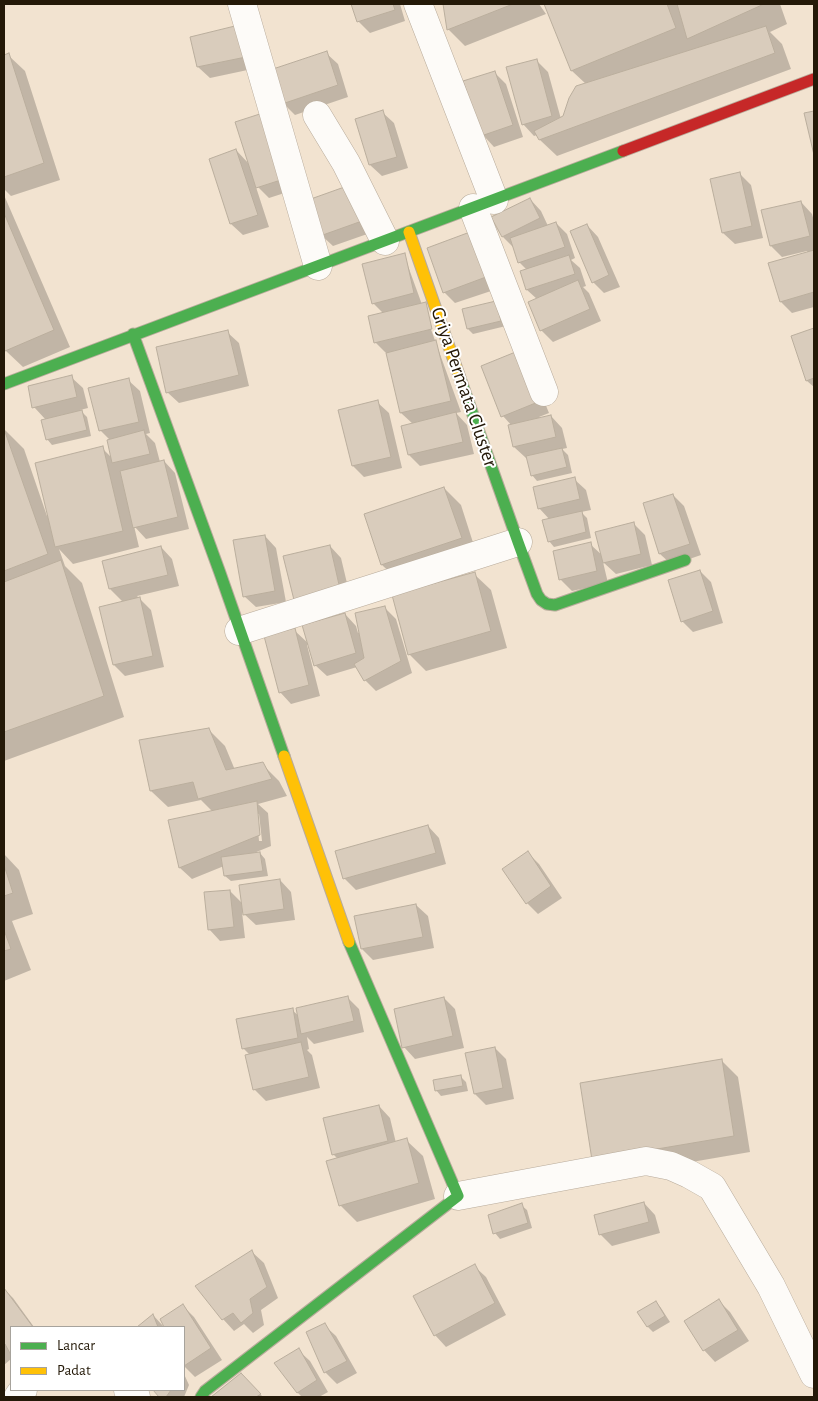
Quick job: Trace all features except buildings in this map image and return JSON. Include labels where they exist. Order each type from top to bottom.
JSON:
[{"type":"street","points":[[242,4],[318,266]]},
{"type":"street","points":[[418,4],[544,392]]},
{"type":"street","points":[[4,384],[814,79]]},
{"type":"street","points":[[317,115],[346,163],[397,236]]},
{"type":"street","name":"Griya Permata Cluster","points":[[397,236],[538,594],[547,604],[555,605],[684,560]]},
{"type":"street","points":[[133,334],[346,935],[458,1196]]},
{"type":"street","points":[[239,631],[518,542]]},
{"type":"street","points":[[201,1397],[206,1391],[458,1196],[646,1161],[670,1166],[712,1187],[770,1286],[814,1374]]},
{"type":"traffic: fast","points":[[4,384],[623,151]]},
{"type":"traffic: fast","points":[[133,334],[284,756]]},
{"type":"traffic: fast","points":[[460,378],[518,542],[537,594],[541,600],[547,604],[555,605],[685,560]]},
{"type":"traffic: fast","points":[[201,1397],[205,1391],[458,1196],[349,942]]},
{"type":"traffic: slow","points":[[409,232],[460,378]]},
{"type":"traffic: slow","points":[[284,756],[349,942]]},
{"type":"traffic: jam","points":[[623,151],[814,79]]}]
